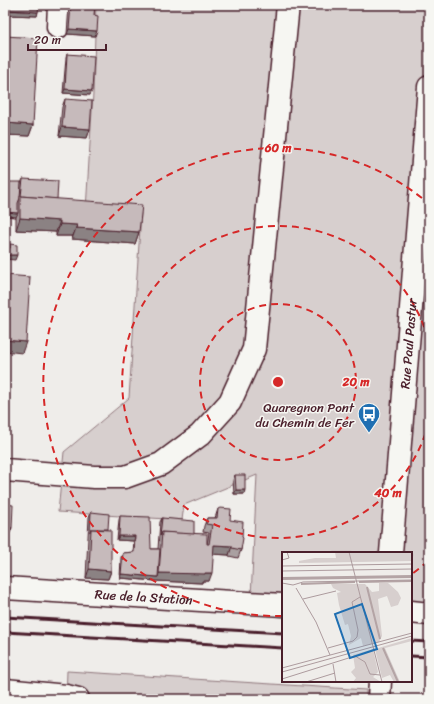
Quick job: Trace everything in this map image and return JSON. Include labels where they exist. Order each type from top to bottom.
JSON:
[{"type":"street","points":[[58,27],[59,5]]},
{"type":"street","points":[[5,470],[94,477],[125,477],[161,464],[200,435],[230,402],[254,349],[288,5]]},
{"type":"street","name":"Rue Paul Pastur","points":[[391,552],[429,87]]},
{"type":"street","name":"Rue de la Station","points":[[5,588],[282,605]]},
{"type":"street","points":[[412,612],[429,614]]},
{"type":"street","points":[[379,699],[380,682]]},
{"type":"street","points":[[5,690],[66,696],[78,699]]},
{"type":"shaded area","points":[[96,5],[429,5],[429,607],[412,606],[412,552],[282,552],[282,599],[251,597],[257,475],[184,505],[182,520],[58,512],[64,452],[129,398],[141,213],[86,210],[93,94]]},
{"type":"shaded area","points":[[67,671],[366,690],[366,699],[66,699]]},
{"type":"building","points":[[10,5],[39,5],[38,12],[9,10]]},
{"type":"building","points":[[71,5],[95,5],[94,15],[98,16],[97,31],[69,29]]},
{"type":"building","points":[[5,36],[38,38],[33,125],[6,123],[8,70],[5,70]]},
{"type":"building","points":[[67,54],[94,56],[92,91],[65,89]]},
{"type":"building","points":[[65,99],[92,101],[90,129],[62,127]]},
{"type":"building","points":[[23,179],[58,181],[57,199],[21,196]]},
{"type":"building","points":[[5,182],[21,182],[18,213],[5,212]]},
{"type":"building","points":[[20,196],[142,205],[139,232],[76,228],[77,225],[60,224],[60,221],[20,218]]},
{"type":"building","points":[[10,244],[17,245],[17,255],[5,255],[5,248],[10,248]]},
{"type":"building","points":[[5,275],[30,277],[26,342],[5,340]]},
{"type":"building","points":[[235,475],[245,475],[245,490],[236,490]]},
{"type":"building","points":[[5,504],[13,505],[12,528],[5,527]]},
{"type":"building","points":[[218,509],[231,509],[230,520],[243,522],[241,550],[232,548],[232,546],[214,545],[212,573],[159,573],[162,532],[207,534],[207,544],[209,544],[212,525],[206,524],[207,518],[217,518]]},
{"type":"building","points":[[91,512],[109,514],[108,529],[91,529],[90,532]]},
{"type":"building","points":[[120,516],[150,517],[151,549],[160,549],[158,577],[121,574],[123,553],[134,552],[135,536],[119,536]]},
{"type":"building","points":[[162,518],[194,521],[194,534],[162,532],[160,536]]},
{"type":"building","points":[[91,529],[111,530],[111,571],[89,569]]},
{"type":"railway","points":[[5,617],[282,633]]},
{"type":"railway","points":[[5,632],[282,648]]},
{"type":"railway","points":[[412,641],[429,642]]},
{"type":"railway","points":[[412,656],[429,657]]},
{"type":"place","name":"Quaregnon Pont du Chemin de Fer","points":[[369,434]]}]
